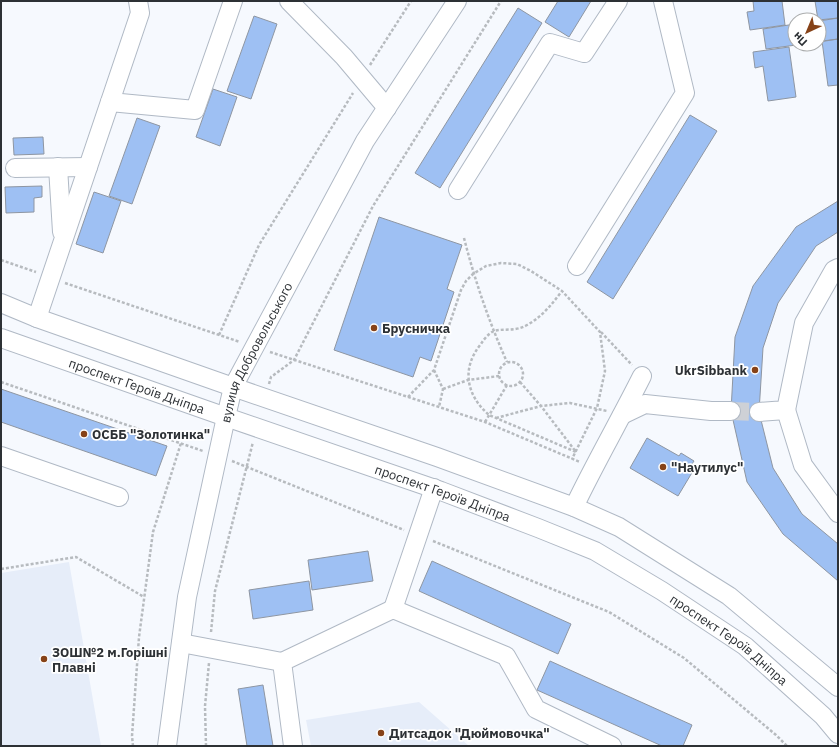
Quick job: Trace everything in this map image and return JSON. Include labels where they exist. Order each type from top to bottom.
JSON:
[{"type":"street","points":[[37,318],[140,13],[138,1]]},
{"type":"street","points":[[110,102],[195,110],[233,1]]},
{"type":"street","points":[[289,1],[344,57],[387,108]]},
{"type":"street","name":"вулиця Добровольського","points":[[168,746],[187,597],[226,417],[234,387],[365,141],[457,1]]},
{"type":"street","points":[[458,190],[550,43],[584,53],[618,1]]},
{"type":"street","points":[[577,266],[685,93],[663,1]]},
{"type":"street","points":[[58,167],[62,242]]},
{"type":"street","points":[[15,168],[88,167]]},
{"type":"street","points":[[838,268],[834,270],[804,323],[786,410],[803,465],[831,492],[838,513]]},
{"type":"street","points":[[1,304],[37,318],[437,457],[574,507],[619,526],[729,596],[838,687]]},
{"type":"street","name":"проспект Героїв Дніпра","points":[[1,338],[257,428],[434,488],[595,551],[662,591],[745,646],[823,716],[838,734]]},
{"type":"street","points":[[574,507],[642,376]]},
{"type":"street","points":[[622,415],[645,404],[730,412]]},
{"type":"street","points":[[759,412],[786,410]]},
{"type":"street","points":[[1,456],[119,497]]},
{"type":"street","points":[[181,643],[282,662],[393,609],[434,488]]},
{"type":"street","points":[[393,609],[506,656],[536,710],[612,746]]},
{"type":"street","points":[[282,662],[293,746]]},
{"type":"path","points":[[219,335],[259,245],[411,1]]},
{"type":"path","points":[[265,398],[271,377],[294,360],[373,206],[501,1]]},
{"type":"path","points":[[464,238],[473,274],[493,331],[507,362]]},
{"type":"path","points":[[1,260],[219,335],[485,422],[593,468]]},
{"type":"path","points":[[408,397],[434,370],[461,290],[466,281],[473,274],[486,266],[502,263],[517,264],[531,271],[562,291],[642,376]]},
{"type":"path","points":[[562,291],[551,306],[527,326],[513,330],[493,331],[474,353],[468,380],[473,395],[489,415],[576,452]]},
{"type":"path","points":[[572,459],[597,408],[604,371],[600,332]]},
{"type":"path","points":[[512,361],[521,367],[523,377],[517,385],[507,386],[503,383],[499,376],[500,368],[507,362],[512,361]]},
{"type":"path","points":[[434,370],[443,390],[440,407]]},
{"type":"path","points":[[443,390],[468,380],[499,376]]},
{"type":"path","points":[[520,382],[541,406],[576,452]]},
{"type":"path","points":[[485,422],[507,386]]},
{"type":"path","points":[[496,418],[541,406],[570,404],[597,408],[622,415]]},
{"type":"path","points":[[206,746],[205,706],[215,591],[257,428]]},
{"type":"path","points":[[133,746],[139,637],[154,532],[181,443]]},
{"type":"path","points":[[1,569],[76,557],[144,597]]},
{"type":"shaded area","name":"ЗОШ№2 м.Горішні Плавні","points":[[69,562],[101,746],[1,746],[1,573]]},
{"type":"shaded area","name":"Дитсадок \"Дюймовочка\"","points":[[419,702],[469,746],[311,746],[306,720]]},
{"type":"building","points":[[558,1],[591,1],[569,37],[545,22]]},
{"type":"building","points":[[753,1],[782,1],[785,25],[750,30],[747,12],[754,11]]},
{"type":"building","points":[[815,1],[838,1],[838,18],[827,19],[827,12],[817,12]]},
{"type":"building","points":[[518,8],[542,23],[440,188],[415,173]]},
{"type":"building","points":[[254,16],[277,24],[251,99],[227,91]]},
{"type":"building","points":[[838,18],[838,39],[827,41],[827,20]]},
{"type":"building","points":[[787,25],[787,46],[766,49],[763,29]]},
{"type":"building","points":[[838,39],[838,85],[828,86],[823,52],[827,52],[827,40]]},
{"type":"building","points":[[787,47],[787,52],[790,52],[796,97],[768,101],[763,66],[755,68],[753,52]]},
{"type":"building","points":[[213,89],[237,97],[220,146],[196,137]]},
{"type":"building","points":[[690,115],[717,131],[613,299],[587,282]]},
{"type":"building","points":[[137,118],[160,126],[132,204],[109,196]]},
{"type":"building","points":[[43,137],[44,154],[14,155],[13,138]]},
{"type":"building","points":[[42,186],[42,197],[34,198],[34,212],[6,213],[5,187]]},
{"type":"building","points":[[94,192],[121,201],[103,253],[76,244]]},
{"type":"building","points":[[838,201],[838,232],[816,246],[778,303],[763,348],[759,412],[773,468],[802,514],[838,544],[838,581],[783,534],[747,482],[731,411],[735,337],[753,286],[796,227]]},
{"type":"building","points":[[379,217],[462,245],[447,289],[454,292],[431,361],[420,357],[413,377],[334,350]]},
{"type":"building","name":"ОСББ \"Золотинка\"","points":[[1,389],[167,446],[156,476],[1,422]]},
{"type":"building","name":"\"Наутилус\"","points":[[647,438],[679,456],[681,453],[694,461],[692,464],[696,466],[678,496],[630,468]]},
{"type":"building","points":[[368,551],[373,581],[312,590],[308,560]]},
{"type":"building","points":[[432,561],[571,624],[558,654],[419,591]]},
{"type":"building","points":[[309,581],[313,610],[253,619],[249,590]]},
{"type":"building","points":[[550,661],[692,725],[683,746],[662,746],[537,690]]},
{"type":"building","points":[[263,685],[273,746],[247,746],[238,689]]},
{"type":"tunnel","points":[[731,411],[759,412]]},
{"type":"place","name":"Брусничка","points":[[374,328]]},
{"type":"place","name":"UkrSibbank","points":[[755,370]]},
{"type":"place","name":"ОСББ \"Золотинка\"","points":[[84,434]]},
{"type":"place","name":"\"Наутилус\"","points":[[663,467]]},
{"type":"place","name":"ЗОШ№2 м.Горішні Плавні","points":[[44,659]]},
{"type":"place","name":"Дитсадок \"Дюймовочка\"","points":[[381,733]]}]
